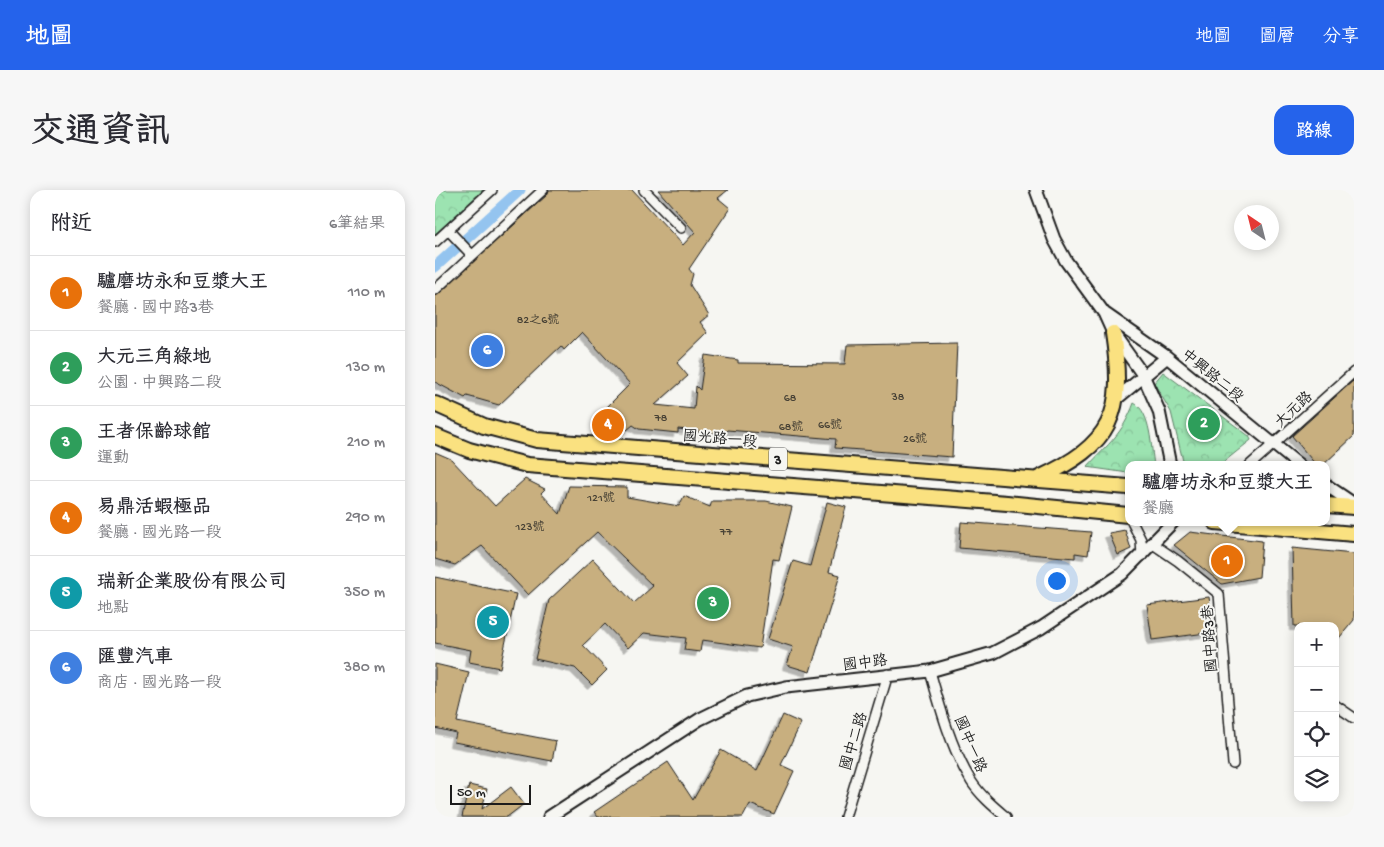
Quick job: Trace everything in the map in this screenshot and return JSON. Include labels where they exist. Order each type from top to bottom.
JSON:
[{"type":"main road","points":[[1035,480],[1082,454],[1103,433],[1115,400],[1118,370],[1113,333]]},
{"type":"main road","name":"國光路一段","points":[[435,404],[484,426],[537,440],[1125,487]]},
{"type":"main road","name":"3","points":[[435,436],[469,450],[527,465],[1125,516]]},
{"type":"main road","points":[[1330,505],[1354,506]]},
{"type":"main road","points":[[1261,526],[1354,534]]},
{"type":"street","points":[[435,242],[492,190]]},
{"type":"street","points":[[435,290],[543,190]]},
{"type":"street","points":[[644,190],[681,228]]},
{"type":"street","name":"中興路二段","points":[[1036,190],[1062,255],[1104,312],[1113,333],[1143,375],[1159,411],[1169,461]]},
{"type":"street","points":[[448,230],[472,255]]},
{"type":"street","name":"中興路二段","points":[[1104,312],[1167,357],[1294,461]]},
{"type":"street","points":[[1115,400],[1167,357]]},
{"type":"street","name":"大元路","points":[[1255,461],[1354,372]]},
{"type":"street","points":[[1330,488],[1354,506]]},
{"type":"street","points":[[1134,526],[1142,543],[1142,556]]},
{"type":"street","name":"國中路","points":[[549,817],[700,719],[747,696],[786,687],[888,674],[930,671],[993,653],[1020,640],[1089,598],[1122,574],[1142,556],[1169,526]]},
{"type":"street","name":"國中路3巷","points":[[1153,544],[1178,561],[1219,594],[1233,764]]},
{"type":"street","name":"國中一路","points":[[930,671],[955,746],[971,780],[981,795],[1006,817]]},
{"type":"street","name":"國中二路","points":[[845,817],[888,674]]},
{"type":"street","points":[[1339,708],[1354,718]]},
{"type":"green space","points":[[435,190],[483,190],[435,234]]},
{"type":"green space","points":[[1163,372],[1249,436],[1251,440],[1225,461],[1183,461],[1171,412],[1154,383]]},
{"type":"green space","points":[[1134,403],[1144,414],[1151,440],[1154,461],[1125,461],[1125,473],[1087,467],[1120,431]]},
{"type":"building","points":[[549,190],[632,190],[683,245],[695,232],[658,190],[728,190],[718,198],[730,208],[689,269],[693,274],[690,285],[709,315],[700,322],[708,333],[677,363],[688,376],[655,405],[694,409],[696,386],[700,390],[705,355],[738,360],[738,363],[845,364],[847,345],[957,343],[952,457],[835,448],[836,439],[727,430],[726,434],[678,429],[678,433],[639,429],[633,425],[627,430],[607,407],[630,384],[582,332],[564,350],[561,346],[499,405],[467,396],[465,398],[435,382],[435,296],[547,195]]},
{"type":"building","points":[[1354,380],[1354,436],[1327,461],[1313,461],[1292,436]]},
{"type":"building","points":[[435,452],[451,459],[495,506],[525,479],[545,489],[541,493],[560,514],[569,486],[627,487],[627,497],[679,506],[684,496],[710,507],[712,501],[766,501],[792,507],[779,560],[773,559],[760,648],[702,640],[700,652],[684,650],[686,638],[644,633],[628,648],[605,624],[583,645],[607,670],[592,685],[575,668],[535,659],[549,600],[593,559],[634,603],[653,586],[597,532],[528,595],[482,546],[455,565],[435,559]]},
{"type":"building","points":[[827,502],[846,507],[829,572],[840,575],[810,672],[787,665],[793,647],[768,639],[793,561],[810,566]]},
{"type":"building","points":[[961,522],[1091,532],[1088,555],[1075,553],[1075,558],[959,548]]},
{"type":"building","points":[[1125,530],[1131,549],[1118,555],[1109,533]]},
{"type":"building","points":[[1190,532],[1262,541],[1259,577],[1222,584],[1174,545]]},
{"type":"building","points":[[1292,548],[1354,554],[1354,620],[1339,638],[1339,622],[1294,622],[1294,626]]},
{"type":"building","points":[[435,577],[516,594],[500,668],[469,662],[471,650],[435,643]]},
{"type":"building","points":[[1209,597],[1214,632],[1152,640],[1147,605]]},
{"type":"building","points":[[435,664],[469,672],[457,722],[556,741],[552,761],[454,742],[456,733],[435,728]]},
{"type":"building","points":[[783,715],[801,723],[781,765],[794,771],[774,814],[750,804],[743,817],[598,817],[594,812],[668,762],[693,800],[721,750],[757,771]]},
{"type":"building","points":[[469,785],[487,789],[482,809],[511,787],[524,804],[507,817],[462,817]]},
{"type":"waterway","points":[[435,267],[520,190]]},
{"type":"place","name":"匯豐汽車","points":[[487,351]]},
{"type":"place","name":"大元三角綠地","points":[[1204,424]]},
{"type":"place","name":"易鼎活蝦極品","points":[[608,425]]},
{"type":"place","name":"驢磨坊永和豆漿大王","points":[[1227,561]]},
{"type":"place","name":"王者保齡球館","points":[[713,603]]},
{"type":"place","name":"瑞新企業股份有限公司","points":[[493,622]]}]
